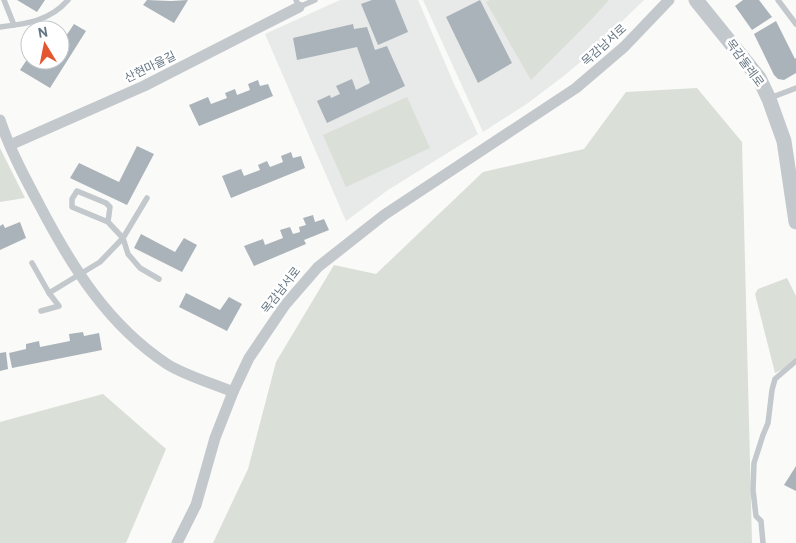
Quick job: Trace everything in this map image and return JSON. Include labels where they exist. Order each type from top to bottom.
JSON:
[{"type":"street","name":"목감남서로","points":[[176,543],[196,505],[214,438],[249,358],[285,305],[318,267],[384,215],[576,88],[624,48],[669,0]]},
{"type":"street","name":"목감둘레로","points":[[696,0],[759,78],[769,99],[784,141],[796,222]]},
{"type":"street","name":"산현마을길","points":[[10,145],[144,86],[297,4]]},
{"type":"street","points":[[0,120],[40,207],[63,250],[92,294],[137,342],[168,365],[233,392]]},
{"type":"lane","points":[[4,0],[14,25]]},
{"type":"lane","points":[[0,27],[39,21],[63,6],[68,0]]},
{"type":"lane","name":"산현마을길","points":[[297,4],[316,0]]},
{"type":"lane","points":[[778,0],[796,24]]},
{"type":"lane","points":[[769,99],[796,88]]},
{"type":"lane","points":[[108,222],[110,207],[106,202],[77,191],[72,199],[72,207],[108,222],[123,238],[128,254],[140,268],[159,279]]},
{"type":"lane","points":[[49,293],[100,262],[123,238],[147,198]]},
{"type":"lane","points":[[32,263],[49,293],[59,306],[41,311]]},
{"type":"lane","points":[[763,543],[761,520],[756,516],[753,490],[754,463],[768,424],[775,379],[796,361]]},
{"type":"shaded area","points":[[340,0],[418,0],[478,134],[388,190],[346,221],[265,34]]},
{"type":"shaded area","points":[[423,0],[644,0],[591,53],[565,75],[528,103],[483,132]]},
{"type":"shaded area","points":[[490,0],[609,0],[531,80],[486,2]]},
{"type":"shaded area","points":[[697,88],[742,142],[752,543],[213,543],[248,469],[276,362],[334,265],[376,274],[483,172],[584,149],[626,92]]},
{"type":"shaded area","points":[[407,97],[430,148],[346,187],[323,135]]},
{"type":"shaded area","points":[[0,148],[25,198],[0,202]]},
{"type":"shaded area","points":[[787,278],[796,296],[796,363],[775,373],[755,294],[758,289]]},
{"type":"shaded area","points":[[103,394],[166,449],[126,543],[0,543],[0,422]]},
{"type":"building","points":[[17,0],[45,0],[37,12]]},
{"type":"building","points":[[147,0],[188,0],[174,23],[143,5]]},
{"type":"building","points":[[372,0],[395,0],[408,32],[378,45],[361,4]]},
{"type":"building","points":[[480,0],[512,63],[478,83],[446,17]]},
{"type":"building","points":[[743,0],[759,0],[772,17],[752,30],[735,6]]},
{"type":"building","points":[[776,21],[796,58],[796,73],[784,80],[778,79],[774,75],[754,34]]},
{"type":"building","points":[[74,24],[86,31],[70,56],[70,30]]},
{"type":"building","points":[[353,24],[354,29],[367,27],[375,50],[387,46],[405,86],[327,123],[317,101],[330,95],[331,98],[340,94],[336,86],[352,79],[356,90],[370,83],[357,47],[297,60],[293,38]]},
{"type":"building","points":[[20,70],[61,70],[50,88]]},
{"type":"building","points":[[258,80],[260,86],[268,84],[273,96],[199,126],[189,105],[208,97],[211,104],[227,98],[225,93],[235,89],[237,95],[250,90],[248,84]]},
{"type":"building","points":[[137,146],[154,154],[127,205],[70,178],[79,163],[119,182]]},
{"type":"building","points":[[291,152],[293,158],[301,156],[305,168],[231,198],[222,176],[241,169],[244,176],[260,170],[258,165],[267,161],[270,167],[283,162],[281,156]]},
{"type":"building","points":[[313,215],[315,222],[324,219],[329,230],[304,240],[306,244],[254,266],[244,246],[263,239],[265,245],[283,238],[280,230],[290,227],[293,234],[300,232],[299,227],[306,225],[303,218]]},
{"type":"building","points":[[20,222],[26,238],[0,250],[0,226],[3,224],[5,228]]},
{"type":"building","points":[[141,234],[175,252],[184,238],[197,245],[182,272],[134,248]]},
{"type":"building","points":[[186,293],[220,310],[229,297],[242,304],[227,331],[179,307]]},
{"type":"building","points":[[83,332],[84,336],[99,333],[102,350],[12,368],[9,353],[26,349],[26,344],[39,341],[40,347],[70,341],[69,334]]},
{"type":"building","points":[[6,352],[8,369],[0,371],[0,353]]},
{"type":"building","points":[[796,466],[796,491],[784,485]]}]
